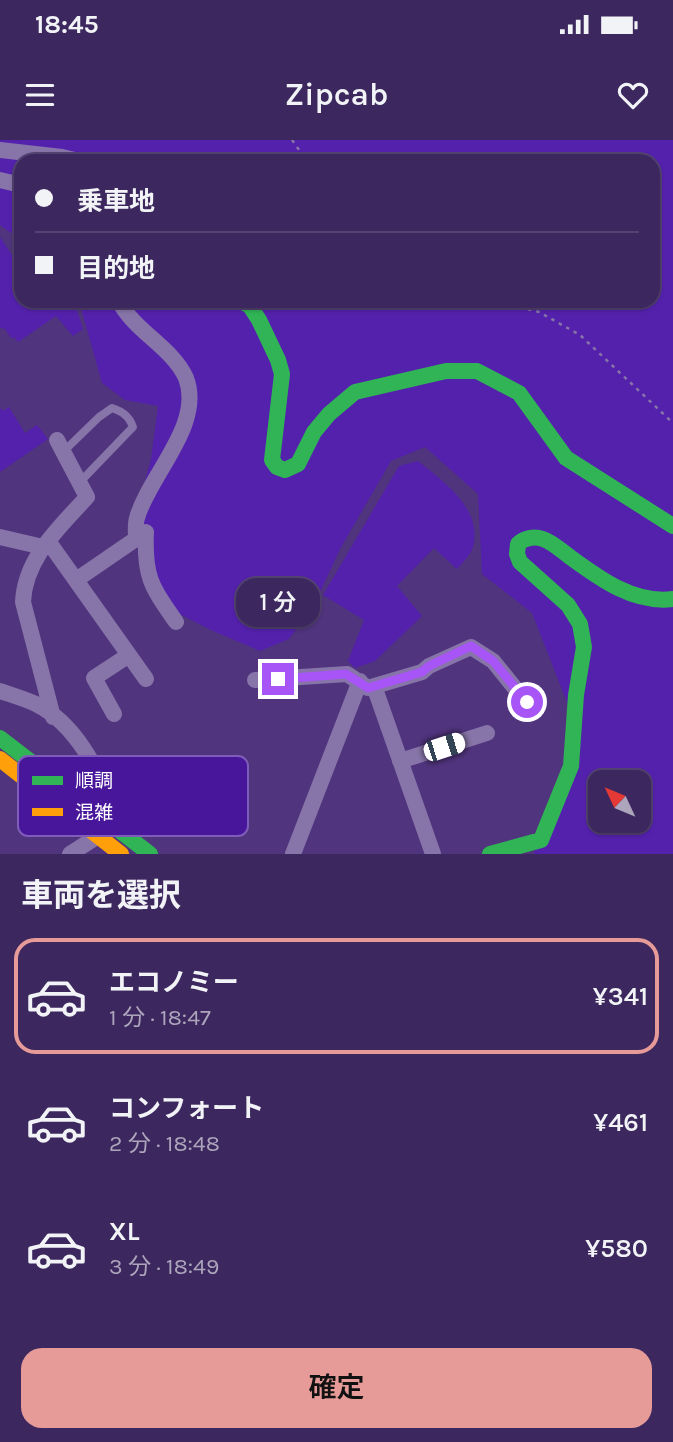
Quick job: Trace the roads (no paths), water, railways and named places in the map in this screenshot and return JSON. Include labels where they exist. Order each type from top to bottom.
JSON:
[{"type":"street","points":[[0,150],[35,154]]},
{"type":"street","points":[[124,308],[133,322],[182,371],[189,390],[182,430],[144,500],[136,520],[136,539]]},
{"type":"street","points":[[251,308],[278,360],[282,374],[272,460],[277,467],[285,470],[298,464],[314,432],[355,392],[446,371],[477,371],[519,393],[566,458],[673,526]]},
{"type":"street","points":[[53,717],[23,602],[24,585],[31,567],[46,544],[87,497],[60,446]]},
{"type":"street","points":[[76,580],[146,532],[145,562],[148,576],[176,622]]},
{"type":"street","points":[[490,854],[541,840],[571,766],[576,695],[584,648],[580,624],[568,606],[520,562],[515,553],[517,544],[523,538],[531,536],[545,539],[629,594],[653,602],[673,599]]},
{"type":"street","points":[[0,537],[46,544],[76,580],[146,679]]},
{"type":"street","points":[[255,680],[346,674],[367,684],[422,672],[471,646],[493,661],[527,702]]},
{"type":"street","points":[[114,714],[94,678],[129,655]]},
{"type":"street","points":[[367,684],[400,761],[433,854]]},
{"type":"street","points":[[293,854],[367,684]]},
{"type":"street","points":[[0,691],[37,704],[62,723],[80,743],[87,756]]},
{"type":"street","points":[[400,761],[487,733]]},
{"type":"street","points":[[0,738],[23,756]]},
{"type":"street","points":[[0,759],[18,773]]},
{"type":"street","points":[[70,854],[97,836],[121,854]]},
{"type":"street","points":[[126,836],[149,854]]},
{"type":"lane","points":[[60,446],[112,408],[130,419],[133,427],[79,483]]}]
